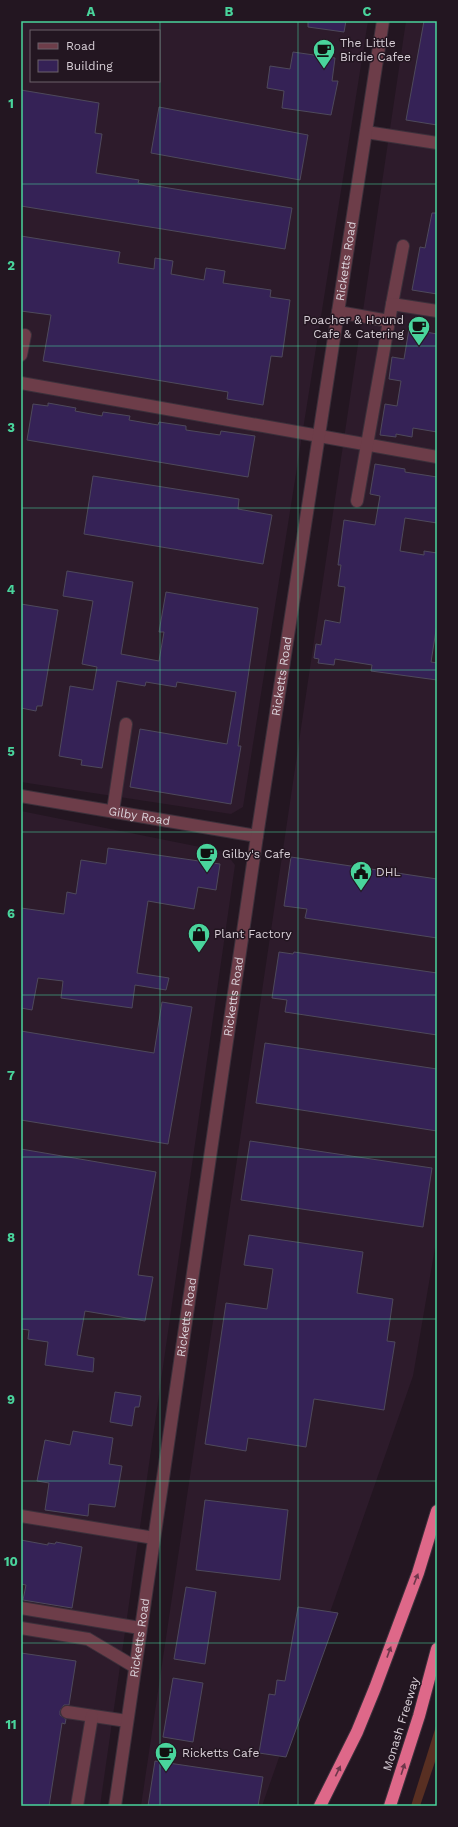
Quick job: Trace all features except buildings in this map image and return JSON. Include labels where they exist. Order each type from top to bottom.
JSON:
[{"type":"highway","points":[[320,1806],[357,1732],[375,1688],[418,1573],[437,1511]]},
{"type":"highway","name":"Monash Freeway","points":[[390,1806],[419,1716],[437,1650]]},
{"type":"street","name":"Ricketts Road","points":[[115,1806],[134,1667],[257,836],[383,21]]},
{"type":"street","points":[[366,132],[437,143]]},
{"type":"street","points":[[356,501],[403,246]]},
{"type":"street","points":[[392,304],[437,312]]},
{"type":"street","points":[[338,312],[389,321]]},
{"type":"street","points":[[21,355],[25,335]]},
{"type":"street","points":[[21,383],[437,457]]},
{"type":"street","points":[[113,812],[126,724]]},
{"type":"street","name":"Gilby Road","points":[[21,796],[257,836]]},
{"type":"street","points":[[21,1516],[154,1538]]},
{"type":"street","points":[[21,1608],[140,1628]]},
{"type":"street","points":[[21,1628],[88,1639],[134,1667]]},
{"type":"street","points":[[67,1712],[127,1721]]},
{"type":"street","points":[[77,1806],[92,1716]]},
{"type":"shaded area","points":[[21,21],[368,21],[243,807],[231,814],[21,782]]},
{"type":"shaded area","points":[[406,21],[437,21],[437,1236],[413,1376],[262,1806],[141,1806]]},
{"type":"shaded area","points":[[21,811],[225,852],[235,865],[100,1806],[21,1806]]},
{"type":"shaded area","points":[[437,1723],[437,1756],[420,1806],[411,1806]]},
{"type":"place","name":"The Little Birdie Cafee","points":[[324,70]]},
{"type":"place","name":"Poacher & Hound Cafe & Catering","points":[[419,346]]},
{"type":"place","name":"Gilby's Cafe","points":[[207,874]]},
{"type":"place","name":"DHL","points":[[361,892]]},
{"type":"place","name":"Plant Factory","points":[[199,954]]},
{"type":"place","name":"Ricketts Cafe","points":[[166,1772]]}]
